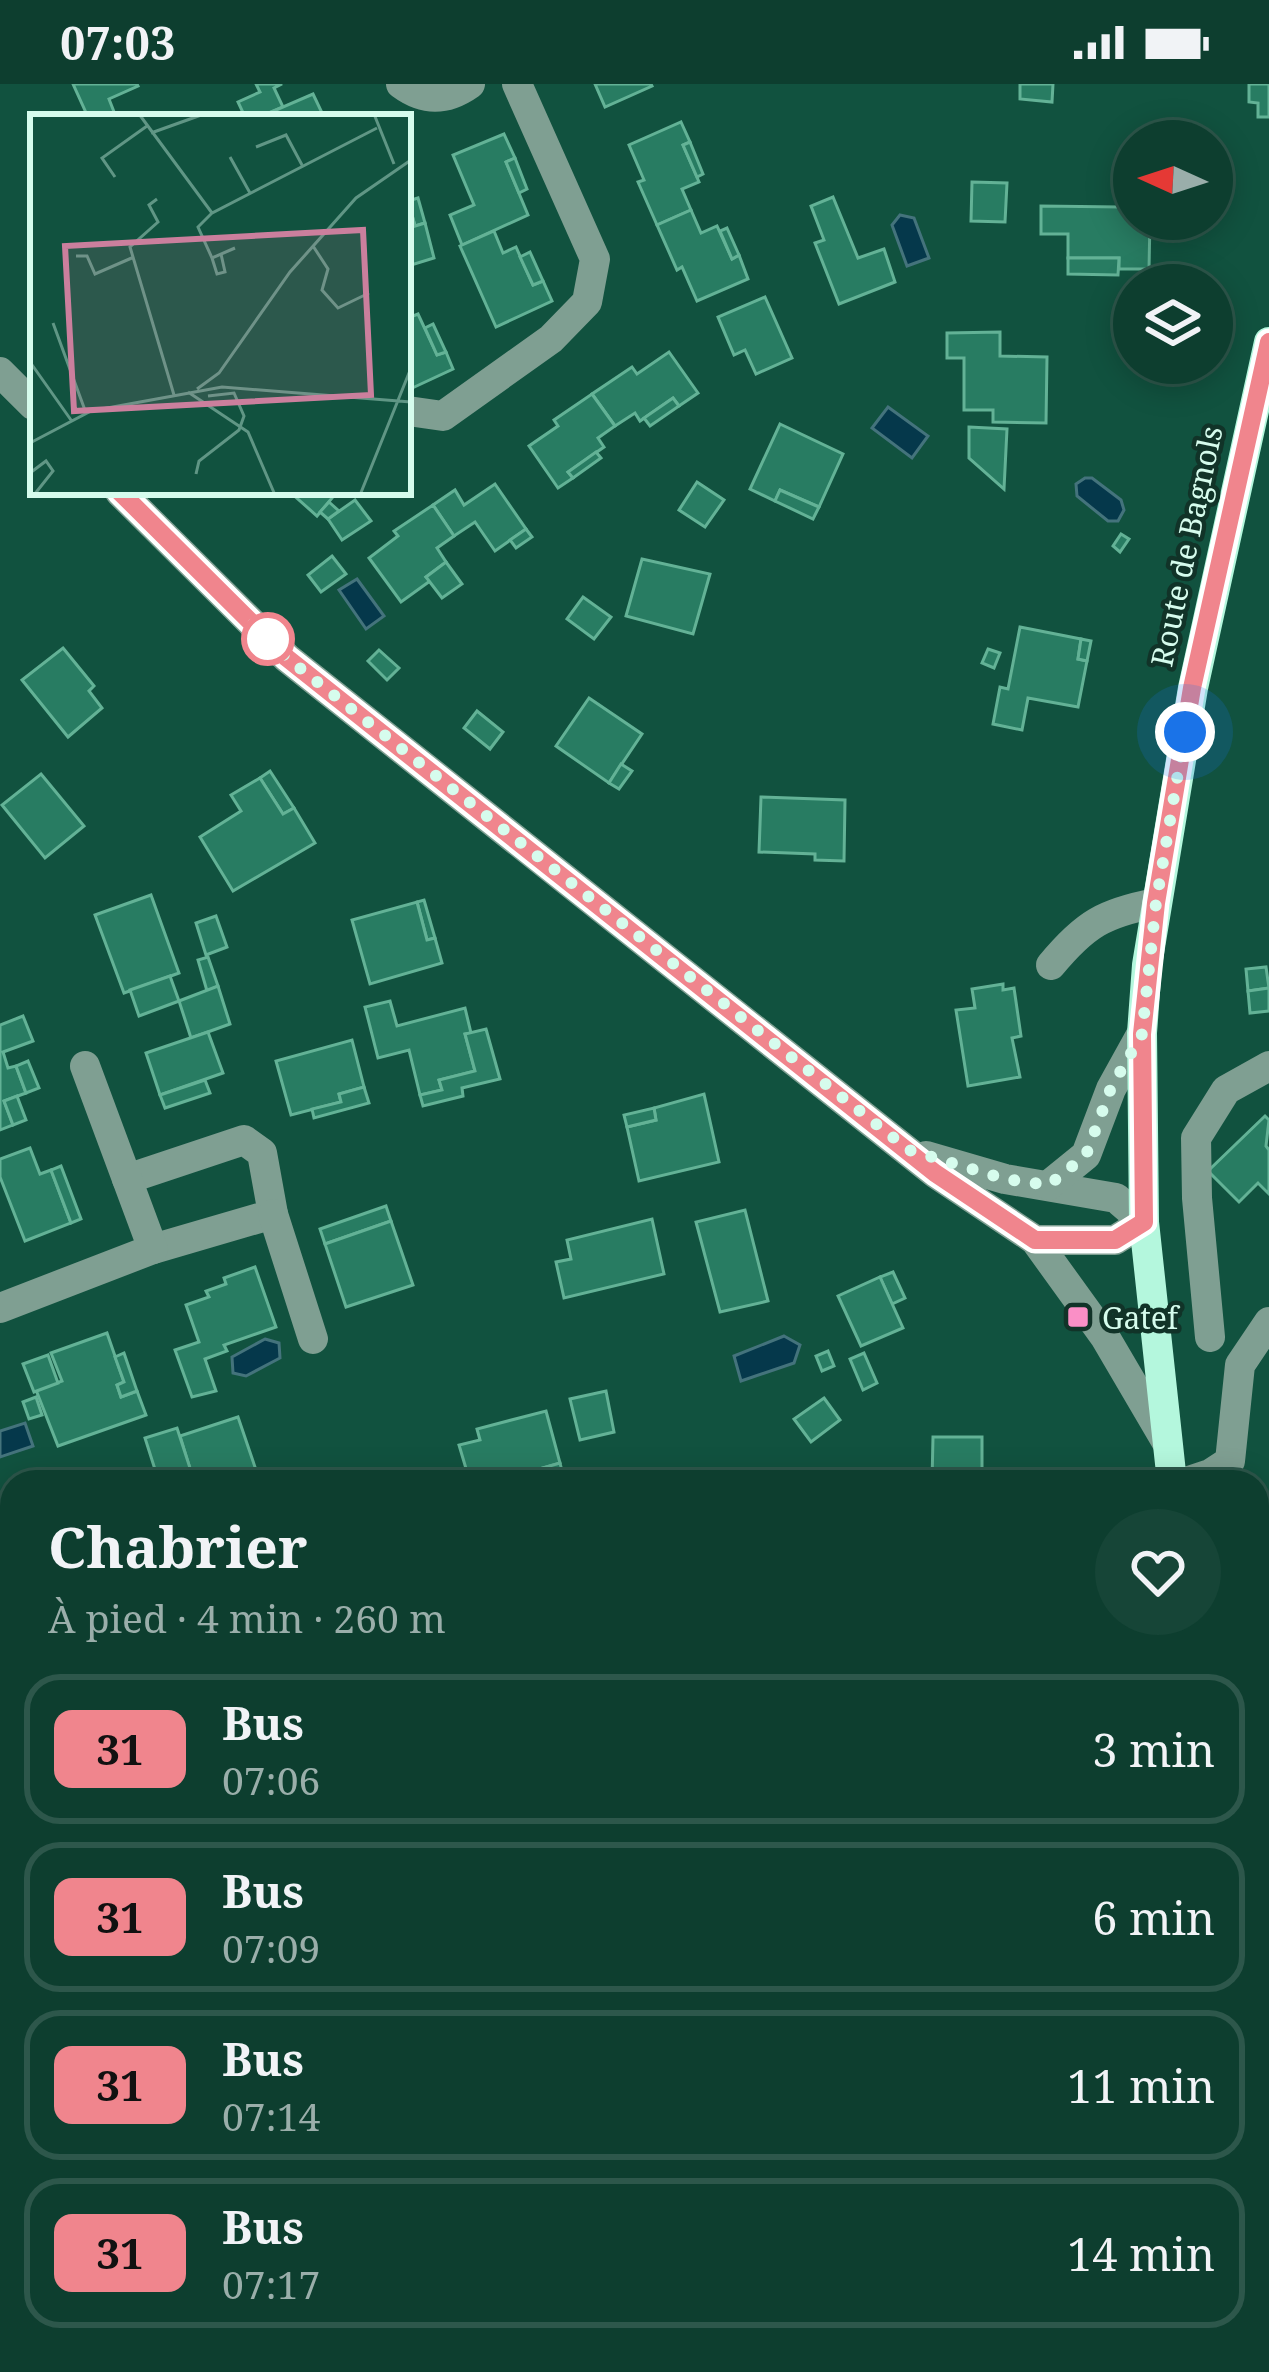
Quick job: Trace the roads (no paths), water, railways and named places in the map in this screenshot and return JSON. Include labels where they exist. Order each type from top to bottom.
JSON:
[{"type":"main road","name":"Route de Bagnols","points":[[1170,1470],[1144,1222],[1142,1034],[1156,903],[1192,688],[1269,342]]},
{"type":"street","points":[[401,84],[433,98],[451,96],[470,84]]},
{"type":"street","points":[[411,411],[443,416],[551,339],[587,302],[595,259],[517,84]]},
{"type":"street","points":[[0,372],[30,402]]},
{"type":"street","points":[[123,495],[287,658],[935,1173],[1035,1240],[1105,1337],[1166,1441]]},
{"type":"street","points":[[1051,965],[1079,931],[1116,911],[1156,903]]},
{"type":"street","points":[[1008,1222],[1040,1184],[1086,1155],[1111,1088],[1142,1034]]},
{"type":"street","points":[[86,1066],[153,1249]]},
{"type":"street","points":[[1210,1337],[1196,1138],[1226,1090],[1269,1066]]},
{"type":"street","points":[[127,1179],[244,1140],[262,1153],[273,1214],[313,1339]]},
{"type":"street","points":[[909,1150],[1005,1179],[1116,1198],[1144,1222],[1115,1240],[1035,1240]]},
{"type":"street","points":[[0,1308],[153,1249],[273,1214]]},
{"type":"street","points":[[1216,1470],[1229,1461],[1240,1365],[1269,1322]]},
{"type":"water","points":[[900,215],[914,218],[929,258],[907,266],[892,225]]},
{"type":"water","points":[[888,407],[928,436],[912,458],[872,428]]},
{"type":"water","points":[[1092,478],[1121,500],[1124,510],[1118,521],[1108,521],[1077,496],[1076,484]]},
{"type":"water","points":[[357,579],[384,616],[366,629],[339,590]]},
{"type":"water","points":[[784,1336],[800,1345],[794,1363],[741,1381],[734,1356]]},
{"type":"water","points":[[265,1339],[279,1343],[280,1358],[246,1376],[233,1373],[232,1357]]},
{"type":"water","points":[[25,1423],[33,1446],[0,1457],[0,1431]]},
{"type":"place","name":"Gatef","points":[[1078,1317]]}]
